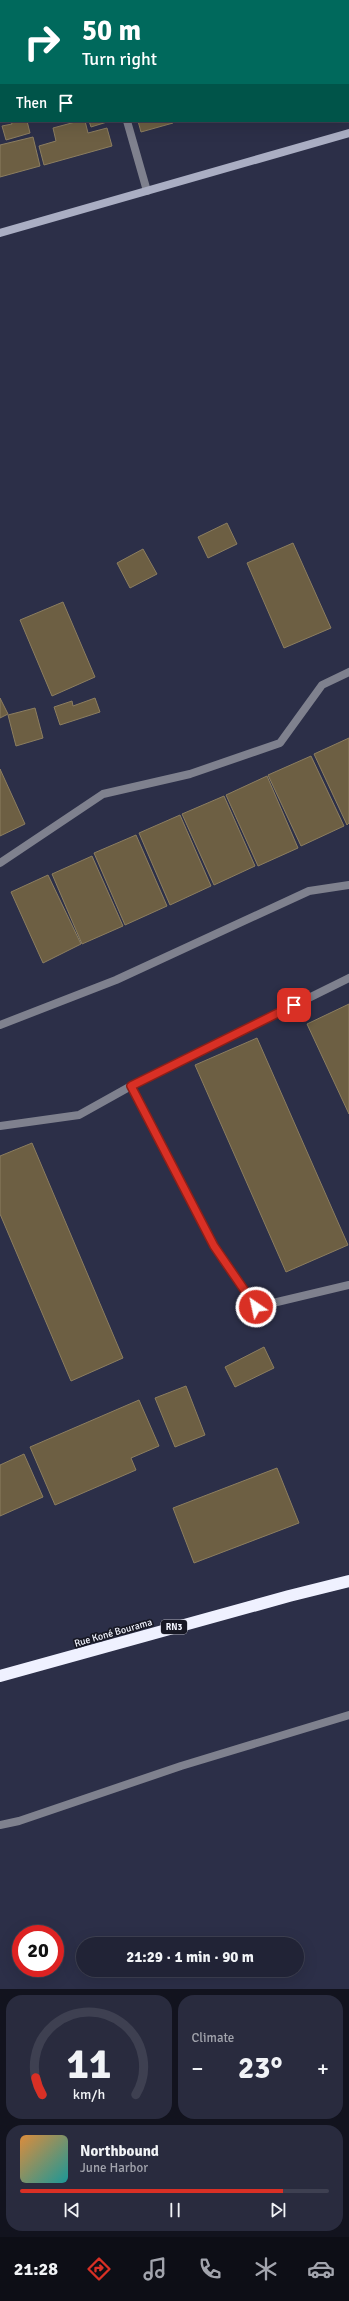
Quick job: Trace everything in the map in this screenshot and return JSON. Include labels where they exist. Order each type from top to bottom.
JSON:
[{"type":"highway","name":"Rue Koné Bourama","points":[[0,1676],[288,1596],[349,1581]]},
{"type":"street","points":[[127,122],[147,191]]},
{"type":"street","points":[[0,233],[349,133]]},
{"type":"street","points":[[0,863],[104,794],[190,774],[280,743],[322,685],[349,672]]},
{"type":"street","points":[[0,1025],[116,980],[309,891],[349,885]]},
{"type":"street","points":[[0,1126],[79,1115],[131,1086],[349,978]]},
{"type":"street","points":[[131,1086],[214,1246],[256,1307],[349,1285]]},
{"type":"street","points":[[0,1825],[27,1818],[181,1766],[349,1715]]},
{"type":"building","points":[[11,122],[27,122],[30,133],[6,140],[2,126],[12,124]]},
{"type":"building","points":[[75,122],[85,122],[88,133],[107,128],[112,146],[44,165],[39,146],[56,141],[53,128]]},
{"type":"building","points":[[89,122],[107,122],[91,127]]},
{"type":"building","points":[[138,122],[173,122],[173,123],[141,132]]},
{"type":"building","points":[[33,137],[40,166],[0,177],[0,145]]},
{"type":"building","points":[[227,523],[237,544],[208,558],[198,537]]},
{"type":"building","points":[[293,543],[331,628],[284,648],[247,563]]},
{"type":"building","points":[[143,549],[157,574],[130,588],[117,563]]},
{"type":"building","points":[[63,602],[95,677],[52,696],[20,620]]},
{"type":"building","points":[[0,698],[8,714],[0,718]]},
{"type":"building","points":[[95,698],[100,712],[60,725],[54,707],[72,701],[73,706]]},
{"type":"building","points":[[35,708],[43,738],[16,746],[8,715]]},
{"type":"building","points":[[349,738],[349,823],[347,825],[314,754]]},
{"type":"building","points":[[311,756],[344,826],[301,846],[268,775]]},
{"type":"building","points":[[0,769],[25,824],[0,836]]},
{"type":"building","points":[[267,776],[298,848],[258,866],[226,795]]},
{"type":"building","points":[[224,796],[255,866],[214,885],[182,814]]},
{"type":"building","points":[[180,815],[211,886],[170,905],[139,833]]},
{"type":"building","points":[[136,835],[167,906],[125,925],[94,853]]},
{"type":"building","points":[[92,856],[123,926],[82,944],[52,874]]},
{"type":"building","points":[[48,875],[81,944],[43,963],[11,892]]},
{"type":"building","points":[[349,1004],[349,1114],[307,1024]]},
{"type":"building","points":[[257,1038],[348,1245],[286,1272],[195,1065]]},
{"type":"building","points":[[32,1143],[123,1358],[71,1381],[0,1214],[0,1156]]},
{"type":"building","points":[[264,1347],[274,1368],[235,1387],[225,1367]]},
{"type":"building","points":[[186,1386],[205,1435],[175,1447],[155,1398]]},
{"type":"building","points":[[139,1400],[159,1446],[131,1458],[136,1470],[55,1505],[30,1447]]},
{"type":"building","points":[[24,1454],[43,1497],[0,1516],[0,1465]]},
{"type":"building","points":[[277,1468],[299,1523],[194,1563],[173,1508]]},
{"type":"route","points":[[256,1307],[214,1246],[131,1086],[294,1005]]}]
